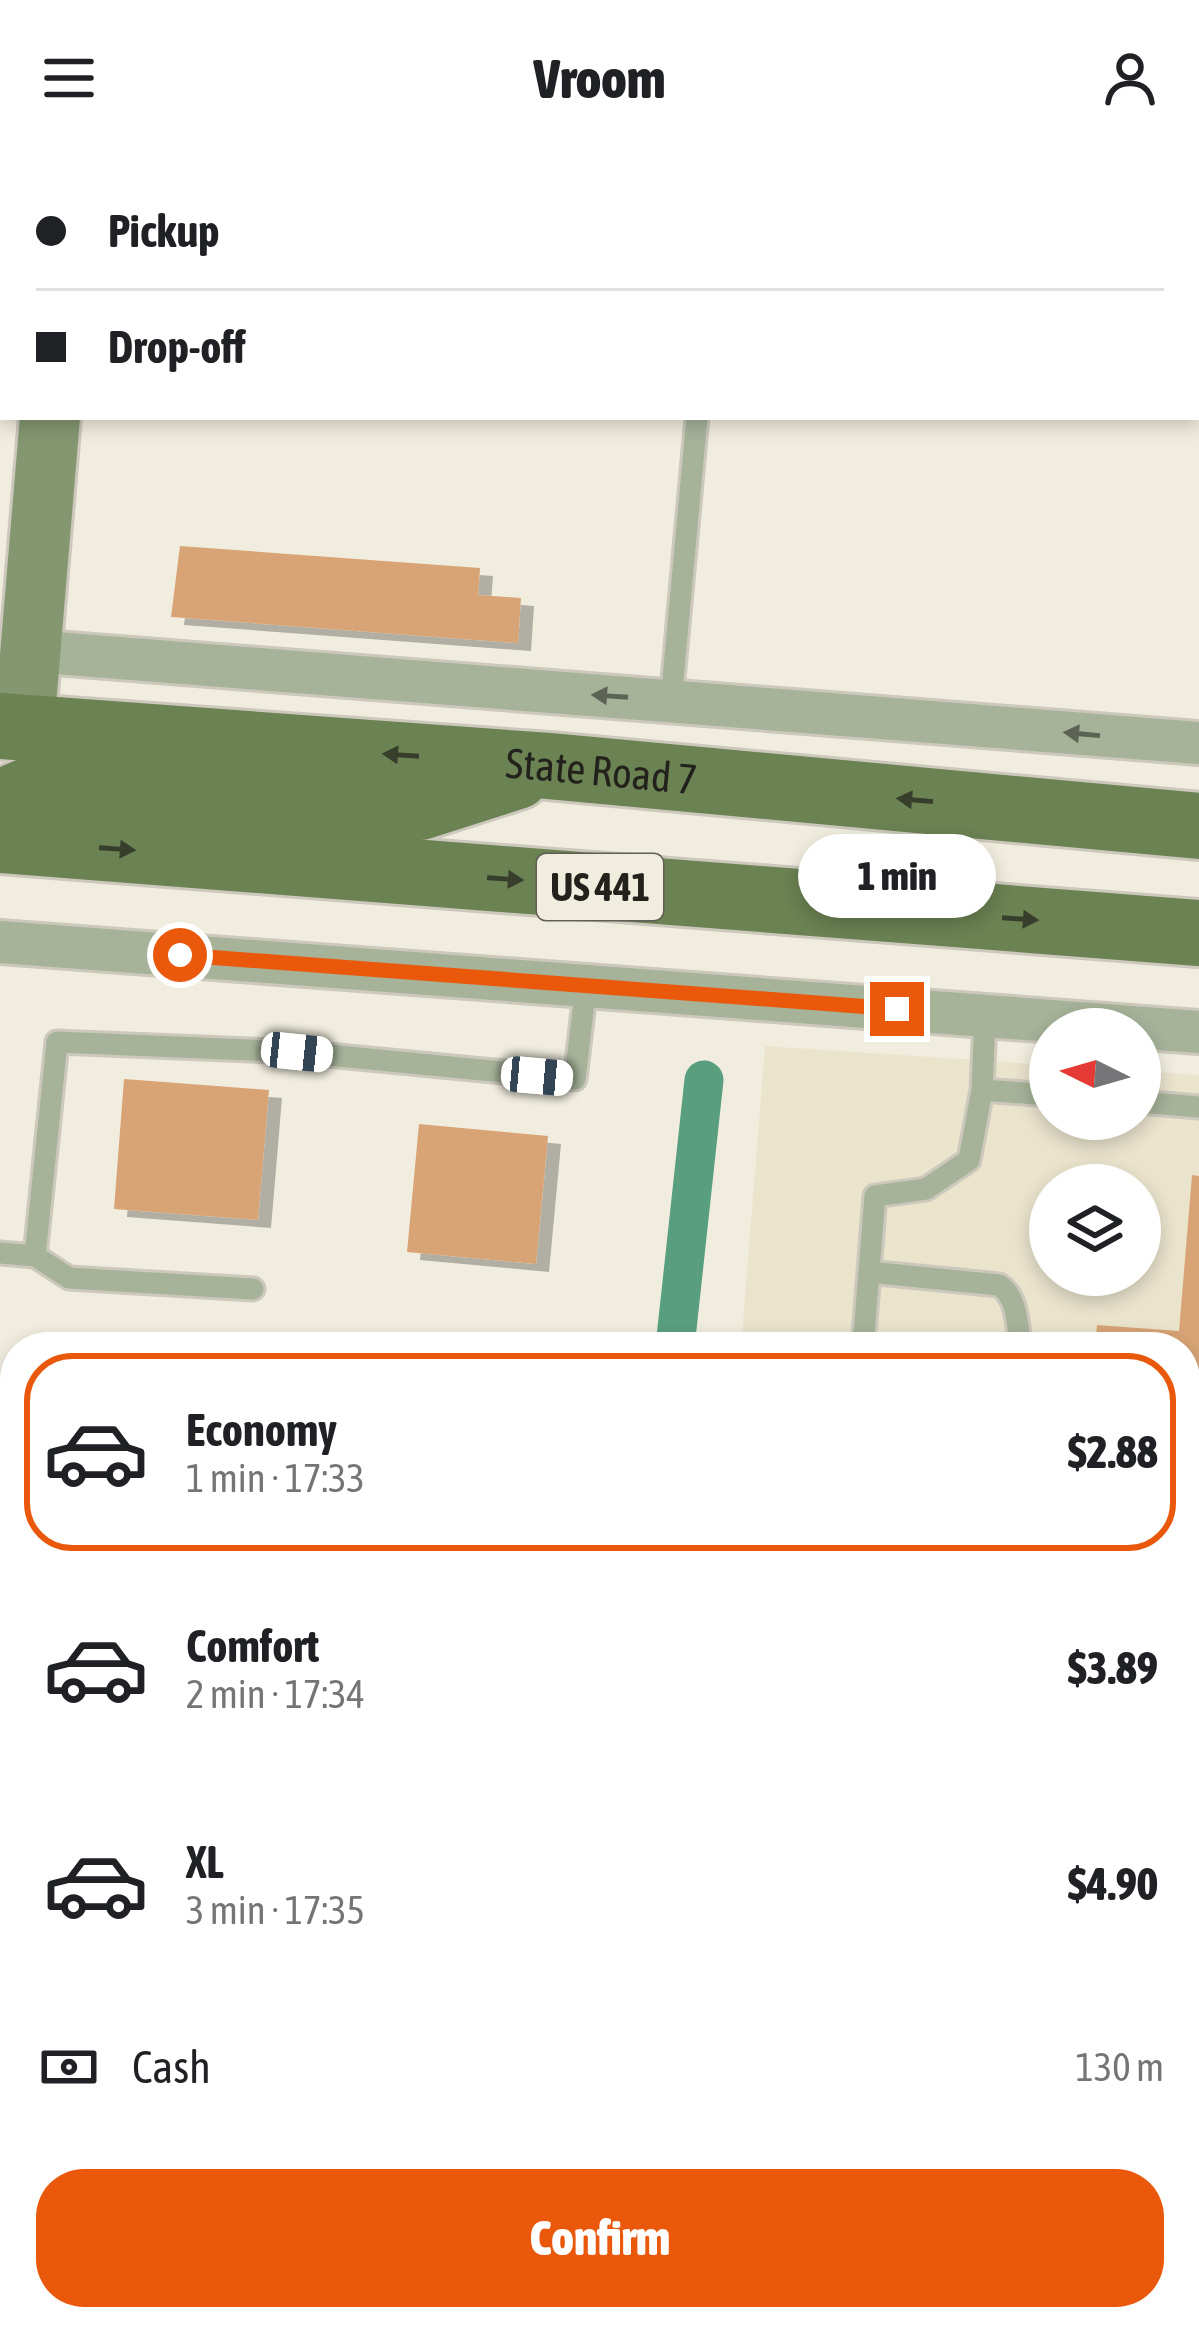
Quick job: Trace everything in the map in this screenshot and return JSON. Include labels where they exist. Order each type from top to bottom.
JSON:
[{"type":"main road","name":"State Road 7","points":[[8,732],[549,766],[1199,826]]},
{"type":"main road","points":[[0,803],[30,790],[341,814],[420,807],[549,766]]},
{"type":"main road","name":"US 441","points":[[0,840],[1199,933]]},
{"type":"street","points":[[8,732],[30,651],[50,420]]},
{"type":"street","points":[[30,651],[1199,743]]},
{"type":"street","points":[[0,942],[1199,1032]]},
{"type":"lane","points":[[671,701],[697,420]]},
{"type":"lane","points":[[35,1256],[57,1042],[297,1052],[575,1079],[586,985]]},
{"type":"lane","points":[[864,1332],[875,1196],[926,1189],[969,1160],[982,1090],[986,1016]]},
{"type":"lane","points":[[982,1090],[1029,1093]]},
{"type":"lane","points":[[1161,1104],[1199,1107]]},
{"type":"lane","points":[[0,1253],[35,1256],[69,1278],[253,1288]]},
{"type":"lane","points":[[869,1272],[999,1285],[1008,1291],[1018,1332]]},
{"type":"shaded area","points":[[765,1046],[1029,1064],[1029,1140],[1161,1140],[1161,1072],[1199,1075],[1199,1332],[742,1332]]},
{"type":"building","points":[[180,546],[480,568],[478,595],[521,598],[518,643],[171,617]]},
{"type":"building","points":[[124,1079],[269,1090],[258,1220],[114,1209]]},
{"type":"building","points":[[419,1124],[548,1136],[536,1264],[407,1252]]},
{"type":"building","points":[[1192,1175],[1199,1176],[1199,1332],[1096,1332],[1097,1325],[1179,1331]]},
{"type":"waterway","points":[[677,1332],[704,1080]]},
{"type":"route","points":[[180,955],[897,1009]]}]
